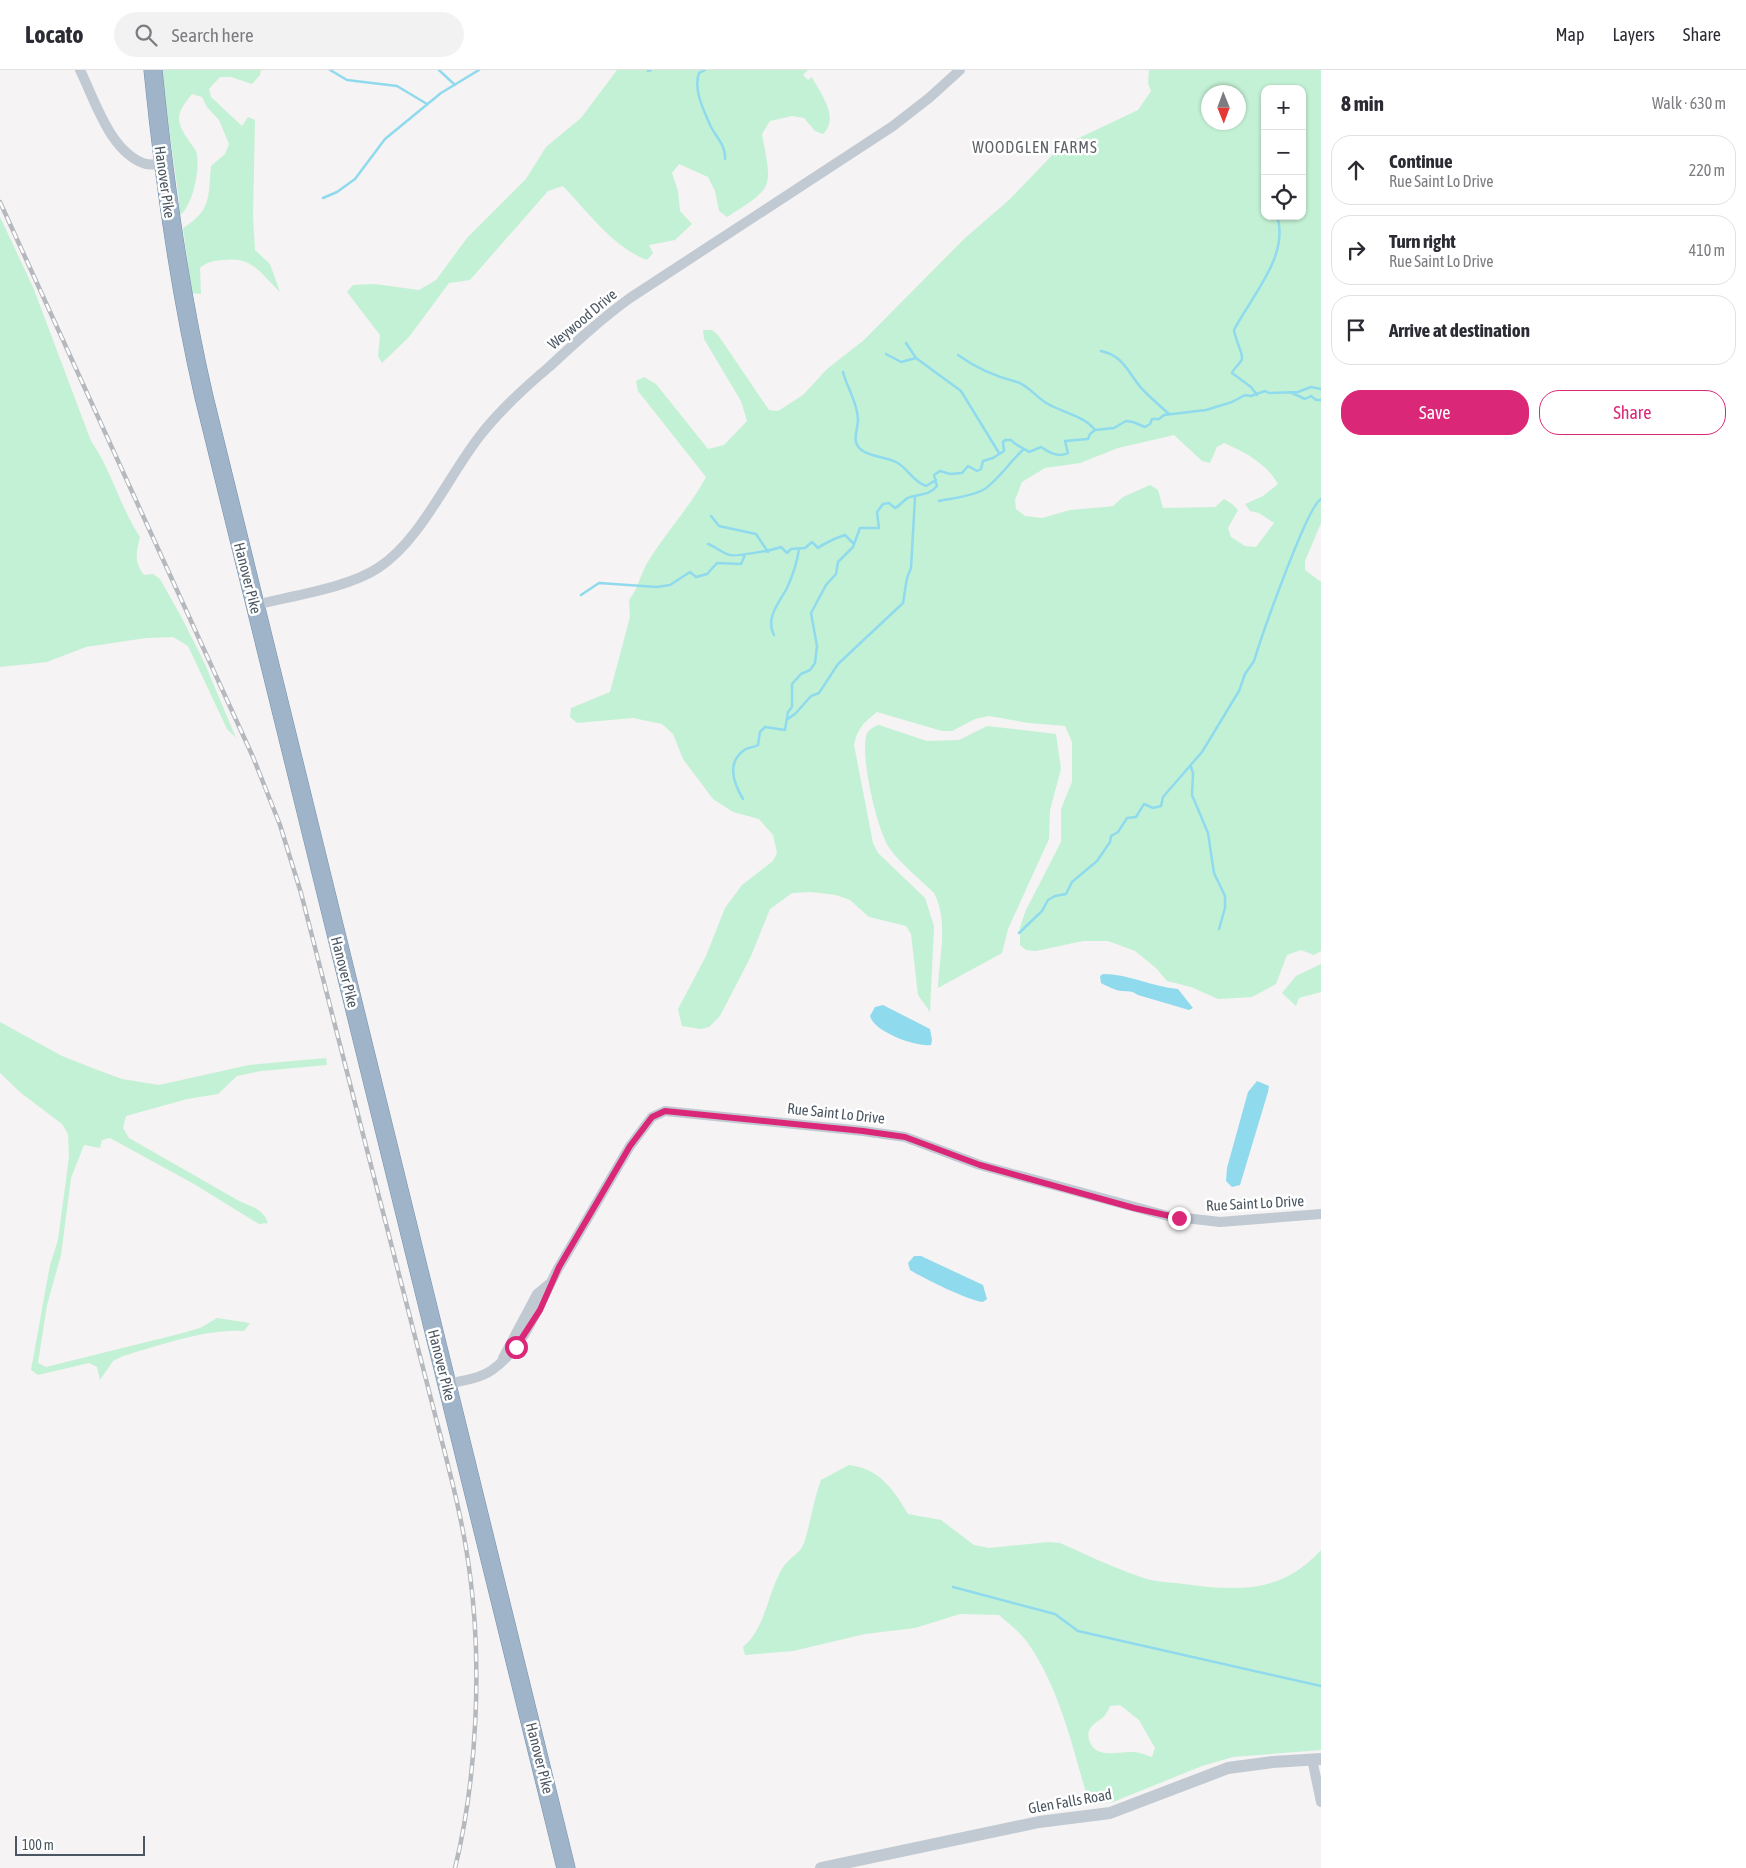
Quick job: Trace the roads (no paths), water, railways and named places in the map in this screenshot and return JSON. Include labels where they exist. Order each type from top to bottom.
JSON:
[{"type":"highway","name":"Hanover Pike","points":[[152,70],[162,164],[190,334],[566,1868]]},
{"type":"street","points":[[80,70],[110,131],[122,148],[147,164],[162,164]]},
{"type":"street","name":"Weywood Drive","points":[[255,605],[358,578],[389,560],[409,540],[454,470],[481,434],[513,399],[591,328],[630,298],[893,126],[929,98],[960,70]]},
{"type":"street","name":"Rue Saint Lo Drive","points":[[447,1384],[491,1371],[516,1347],[535,1317],[549,1284],[630,1146],[652,1117],[665,1111],[905,1137],[980,1165],[1168,1216],[1220,1222],[1321,1214]]},
{"type":"street","points":[[1316,1759],[1321,1802]]},
{"type":"street","name":"Glen Falls Road","points":[[821,1868],[1039,1822],[1110,1813],[1228,1768],[1316,1759]]},
{"type":"water","points":[[1103,974],[1122,976],[1178,989],[1193,1008],[1189,1010],[1132,992],[1113,989],[1101,983],[1100,976]]},
{"type":"water","points":[[883,1005],[930,1029],[931,1045],[906,1041],[879,1028],[870,1016],[875,1007]]},
{"type":"water","points":[[1257,1081],[1269,1086],[1268,1092],[1240,1185],[1232,1187],[1226,1181],[1227,1168],[1248,1092]]},
{"type":"water","points":[[914,1256],[921,1256],[983,1285],[987,1299],[983,1302],[967,1297],[935,1284],[910,1270],[908,1263]]},
{"type":"waterway","points":[[330,70],[347,80],[397,86],[427,104]]},
{"type":"waterway","points":[[439,70],[455,85]]},
{"type":"waterway","points":[[323,198],[337,192],[355,179],[385,139],[441,93],[479,70]]},
{"type":"waterway","points":[[705,70],[699,73],[698,93],[711,127],[723,146],[725,159]]},
{"type":"waterway","points":[[1257,395],[1251,387],[1232,373],[1242,359],[1234,330],[1274,261],[1280,231],[1278,220]]},
{"type":"waterway","points":[[906,343],[916,358],[961,391],[999,453]]},
{"type":"waterway","points":[[1101,351],[1109,353],[1121,361],[1143,390],[1169,414]]},
{"type":"waterway","points":[[886,354],[901,362],[916,358]]},
{"type":"waterway","points":[[958,355],[987,372],[1021,384],[1044,402],[1080,418],[1095,430]]},
{"type":"waterway","points":[[843,372],[857,412],[856,441],[859,448],[871,455],[896,462],[921,484],[926,486],[936,480]]},
{"type":"waterway","points":[[743,799],[733,774],[735,762],[738,756],[745,750],[758,745],[760,732],[765,727],[785,730],[788,712],[792,707],[792,684],[801,674],[810,670],[815,663],[817,646],[811,613],[826,585],[836,574],[838,562],[853,547],[860,528],[879,528],[877,512],[883,504],[889,503],[895,508],[912,496],[930,492],[937,486],[934,475],[940,471],[950,474],[962,473],[968,466],[977,471],[981,469],[983,461],[993,458],[1004,451],[1003,442],[1005,440],[1011,440],[1029,452],[1041,447],[1054,454],[1061,455],[1068,453],[1065,441],[1088,439],[1095,430],[1114,428],[1126,421],[1145,427],[1150,424],[1152,419],[1159,419],[1164,415],[1206,410],[1232,402],[1245,395],[1251,396],[1265,391],[1269,393],[1298,392],[1311,387],[1321,389]]},
{"type":"waterway","points":[[1292,393],[1305,399],[1311,396],[1316,400],[1321,400]]},
{"type":"waterway","points":[[939,501],[967,496],[983,490],[1024,449]]},
{"type":"waterway","points":[[788,719],[811,696],[819,693],[838,664],[903,603],[907,578],[911,568],[915,498]]},
{"type":"waterway","points":[[1019,933],[1042,911],[1048,900],[1055,896],[1066,894],[1072,882],[1097,861],[1110,842],[1111,836],[1118,832],[1127,818],[1136,817],[1144,804],[1153,808],[1161,806],[1163,797],[1202,752],[1239,691],[1245,674],[1254,661],[1295,547],[1314,507],[1321,499]]},
{"type":"waterway","points":[[711,516],[719,526],[756,534],[768,552]]},
{"type":"waterway","points":[[708,544],[724,553],[733,555],[781,547],[787,553],[791,549],[805,548],[812,542],[818,548],[845,535],[853,543]]},
{"type":"waterway","points":[[774,635],[771,623],[772,617],[791,578],[799,549]]},
{"type":"waterway","points":[[581,595],[599,583],[657,587],[670,585],[690,572],[696,577],[707,574],[717,563],[741,564],[745,555]]},
{"type":"waterway","points":[[1191,767],[1193,773],[1192,795],[1208,833],[1214,873],[1225,896],[1225,908],[1219,929]]},
{"type":"waterway","points":[[953,1587],[1055,1614],[1078,1631],[1321,1686]]},
{"type":"railway","points":[[0,202],[253,757],[280,825],[301,893],[449,1469],[461,1521],[470,1575],[476,1646],[475,1722],[473,1760],[468,1797],[455,1868]]},
{"type":"district","name":"WOODGLEN FARMS","points":[[1035,147]]}]
